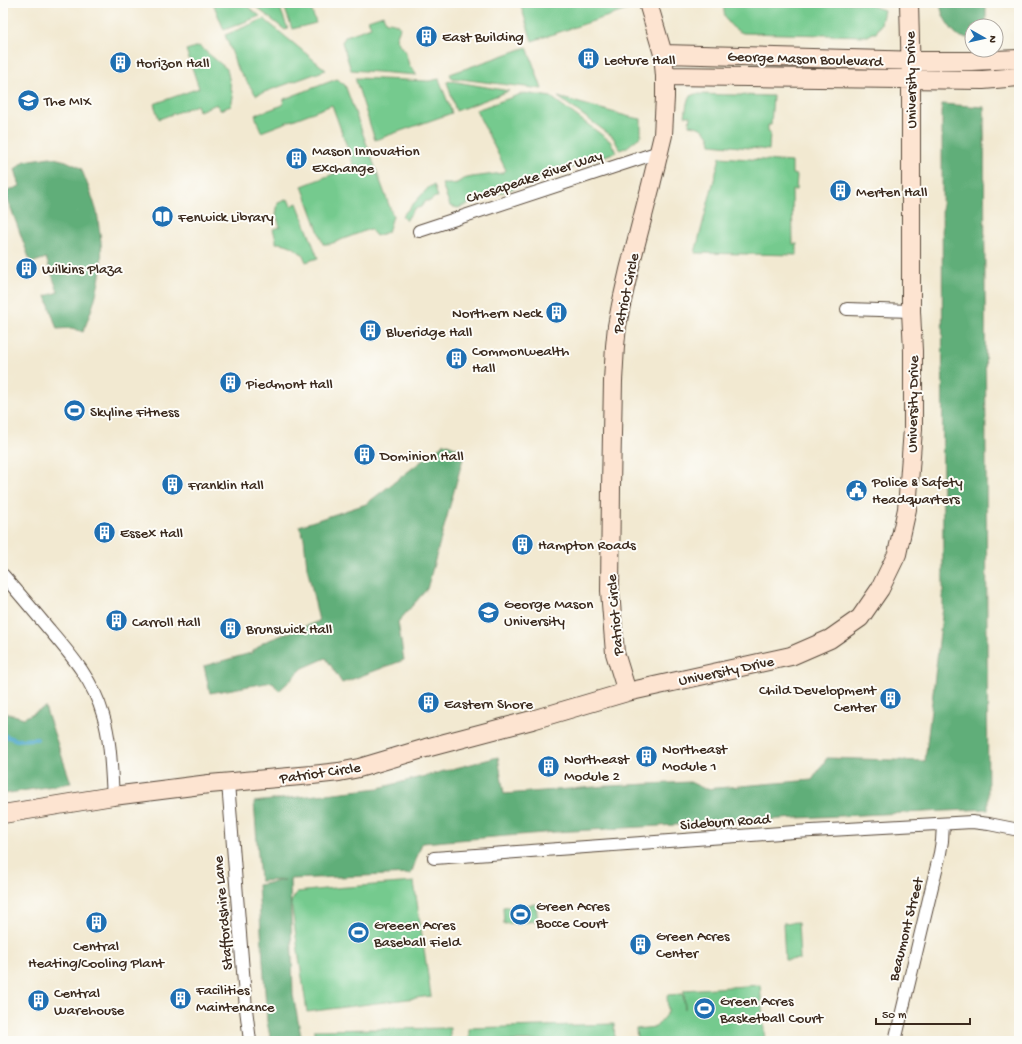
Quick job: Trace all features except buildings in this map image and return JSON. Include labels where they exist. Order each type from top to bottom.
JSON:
[{"type":"street","name":"Patriot Circle","points":[[3,814],[113,796],[340,772],[532,720],[627,692],[615,653],[610,591],[610,487],[613,381],[617,326],[622,298],[663,135],[665,76],[663,54],[648,3]]},
{"type":"street","name":"University Drive","points":[[627,692],[791,656],[830,639],[860,618],[880,589],[897,554],[907,509],[913,429],[909,3]]},
{"type":"street","name":"George Mason Boulevard","points":[[663,54],[910,61],[1019,59]]},
{"type":"street","name":"George Mason Boulevard","points":[[665,76],[983,80],[1019,77]]},
{"type":"street","name":"Chesapeake River Way","points":[[419,231],[659,152]]},
{"type":"street","points":[[847,308],[911,311]]},
{"type":"street","points":[[3,575],[68,650],[88,678],[98,700],[106,726],[113,796]]},
{"type":"street","name":"Staffordshire Lane","points":[[228,783],[245,1001],[250,1041]]},
{"type":"street","name":"Sideburn Road","points":[[434,858],[786,833],[972,822],[1019,830]]},
{"type":"street","name":"Beaumont Street","points":[[895,1041],[940,853],[943,824]]},
{"type":"green space","points":[[213,3],[243,3],[260,16],[224,30]]},
{"type":"green space","points":[[251,3],[278,3],[288,29],[285,30]]},
{"type":"green space","points":[[283,3],[309,3],[316,23],[292,29]]},
{"type":"green space","points":[[520,3],[625,3],[627,10],[532,41]]},
{"type":"green space","points":[[724,3],[867,3],[884,10],[881,24],[876,33],[868,36],[743,33],[738,31],[728,22],[724,13]]},
{"type":"green space","points":[[941,3],[986,3],[986,18],[964,18],[964,38],[960,37],[946,21]]},
{"type":"green space","points":[[383,15],[386,22],[394,23],[400,28],[396,38],[401,47],[405,50],[409,65],[417,75],[351,70],[342,42],[346,36],[371,27],[368,20]]},
{"type":"green space","points":[[264,19],[326,70],[256,95],[236,66],[225,35]]},
{"type":"green space","points":[[199,46],[227,69],[233,97],[231,106],[220,110],[217,104],[199,111],[197,105],[159,119],[154,104],[199,88],[186,50]]},
{"type":"green space","points":[[527,47],[542,89],[452,78],[450,74]]},
{"type":"green space","points":[[355,78],[429,81],[439,79],[452,113],[375,140]]},
{"type":"green space","points":[[337,79],[345,85],[393,216],[388,232],[376,236],[370,229],[330,244],[323,244],[302,186],[354,166],[332,105],[261,132],[255,115],[283,105],[284,99]]},
{"type":"green space","points":[[451,81],[509,91],[456,111],[447,82]]},
{"type":"green space","points":[[524,93],[551,97],[610,141],[616,152],[458,208],[450,206],[442,184],[452,184],[472,177],[503,173],[506,170],[476,110]]},
{"type":"green space","points":[[695,94],[773,96],[771,125],[768,125],[768,131],[770,132],[769,150],[711,144],[707,133],[701,128],[689,125],[690,116],[685,116],[687,103],[690,96]]},
{"type":"green space","points":[[558,97],[641,119],[641,136],[627,147],[620,150],[613,137]]},
{"type":"green space","points":[[942,104],[984,107],[988,809],[555,832],[422,843],[411,874],[290,879],[293,995],[302,1041],[271,1041],[267,1022],[258,885],[285,880],[260,881],[254,802],[379,788],[498,757],[504,794],[608,786],[690,782],[705,789],[812,780],[827,758],[925,761],[943,607]]},
{"type":"green space","points":[[50,157],[66,161],[81,168],[97,213],[101,241],[101,268],[93,305],[83,332],[72,328],[57,329],[46,296],[58,292],[46,258],[31,263],[5,192],[20,186],[15,169],[25,161]]},
{"type":"green space","points":[[720,157],[792,162],[792,174],[797,175],[796,190],[792,190],[793,244],[797,244],[797,255],[695,253]]},
{"type":"green space","points":[[434,185],[438,197],[435,197],[430,201],[425,201],[421,207],[414,209],[406,221],[402,216],[429,187]]},
{"type":"green space","points":[[288,199],[291,206],[297,203],[318,258],[306,262],[302,253],[295,248],[286,244],[276,243],[273,229],[280,227],[276,214],[278,203]]},
{"type":"green space","points":[[445,443],[465,451],[427,589],[398,622],[404,660],[342,683],[326,658],[303,668],[279,691],[272,682],[210,693],[204,666],[251,653],[264,642],[319,621],[307,567],[304,538],[299,526],[366,504]]},
{"type":"green space","points":[[45,707],[71,783],[3,794],[3,712],[24,718]]},
{"type":"green space","name":"Greeen Acres Baseball Field","points":[[414,882],[431,996],[307,1012],[291,902],[297,892]]},
{"type":"green space","name":"Green Acres Bocce Court","points":[[536,904],[538,921],[504,924],[503,907]]},
{"type":"green space","points":[[798,922],[800,959],[785,960],[783,923]]},
{"type":"green space","points":[[760,985],[765,1041],[637,1041],[636,1029],[656,1027],[668,1012],[667,995],[683,994],[685,1009],[684,990]]},
{"type":"green space","points":[[614,1024],[615,1041],[469,1041],[469,1028]]},
{"type":"green space","points":[[450,1028],[450,1041],[314,1041],[314,1030]]},
{"type":"waterway","points":[[3,735],[17,740],[37,739]]},
{"type":"place","name":"East Building","points":[[427,36]]},
{"type":"place","name":"Lecture Hall","points":[[588,59]]},
{"type":"place","name":"Horizon Hall","points":[[120,62]]},
{"type":"place","name":"The MIX","points":[[29,100]]},
{"type":"place","name":"Mason Innovation Exchange","points":[[297,159]]},
{"type":"place","name":"Merten Hall","points":[[840,191]]},
{"type":"place","name":"Fenwick Library","points":[[163,216]]},
{"type":"place","name":"Wilkins Plaza","points":[[26,268]]},
{"type":"place","name":"Northern Neck","points":[[557,312]]},
{"type":"place","name":"Blueridge Hall","points":[[370,331]]},
{"type":"place","name":"Commonwealth Hall","points":[[456,359]]},
{"type":"place","name":"Piedmont Hall","points":[[231,383]]},
{"type":"place","name":"Skyline Fitness","points":[[75,411]]},
{"type":"place","name":"Dominion Hall","points":[[364,455]]},
{"type":"place","name":"Franklin Hall","points":[[173,484]]},
{"type":"place","name":"Police & Safety Headquarters","points":[[857,490]]},
{"type":"place","name":"Essex Hall","points":[[105,532]]},
{"type":"place","name":"Hampton Roads","points":[[522,544]]},
{"type":"place","name":"George Mason University","points":[[489,612]]},
{"type":"place","name":"Carroll Hall","points":[[116,621]]},
{"type":"place","name":"Brunswick Hall","points":[[231,628]]},
{"type":"place","name":"Child Development Center","points":[[891,698]]},
{"type":"place","name":"Eastern Shore","points":[[428,703]]},
{"type":"place","name":"Northeast Module 1","points":[[647,757]]},
{"type":"place","name":"Northeast Module 2","points":[[548,767]]},
{"type":"place","name":"Green Acres Bocce Court","points":[[520,914]]},
{"type":"place","name":"Central Heating/Cooling Plant","points":[[96,922]]},
{"type":"place","name":"Greeen Acres Baseball Field","points":[[358,933]]},
{"type":"place","name":"Green Acres Center","points":[[640,944]]},
{"type":"place","name":"Facilities Maintenance","points":[[180,998]]},
{"type":"place","name":"Central Warehouse","points":[[38,1001]]},
{"type":"place","name":"Green Acres Basketball Court","points":[[704,1009]]}]
